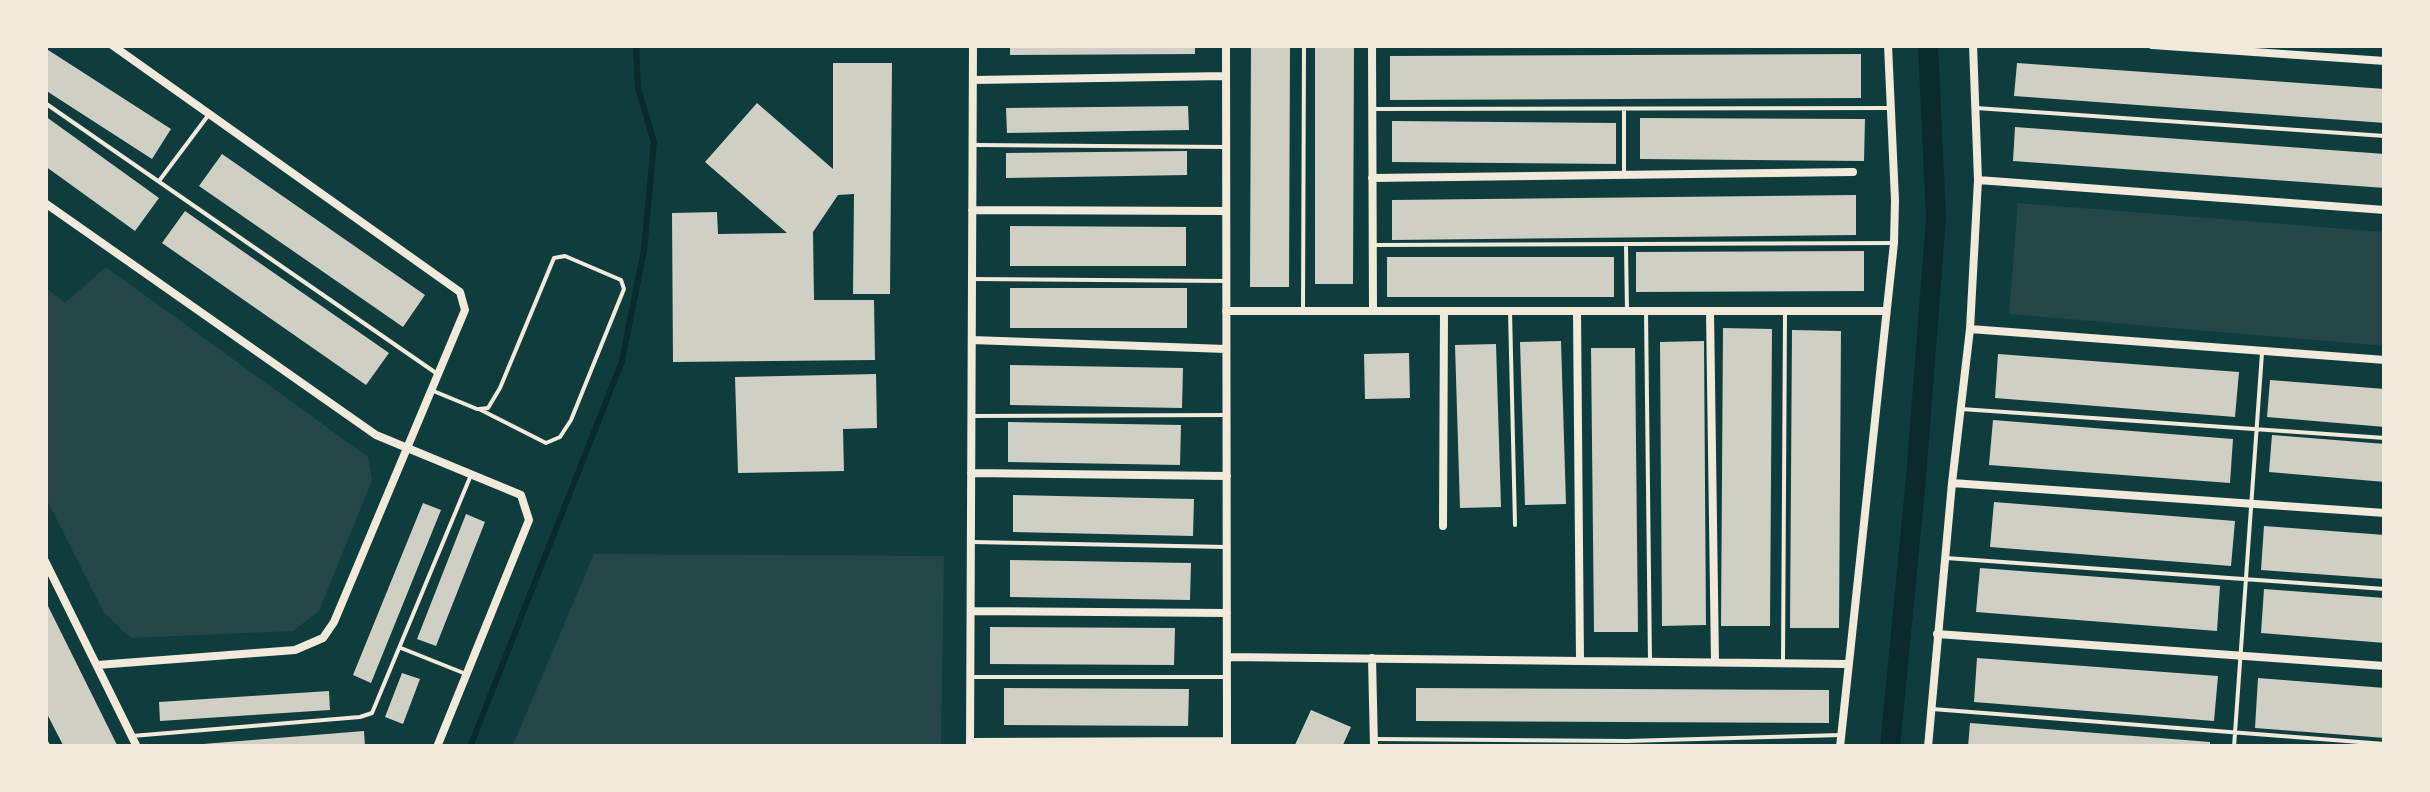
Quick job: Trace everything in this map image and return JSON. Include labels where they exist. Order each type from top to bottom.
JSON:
[{"type":"street","points":[[97,665],[295,650],[323,638],[334,622],[465,310],[460,292],[112,45]]},
{"type":"street","points":[[974,45],[970,744],[1227,744],[1226,45]]},
{"type":"street","points":[[1372,45],[1373,311]]},
{"type":"street","points":[[1840,747],[1894,243],[1888,45]]},
{"type":"street","points":[[1928,747],[1970,328],[1978,180],[1973,45]]},
{"type":"street","points":[[2152,45],[2385,61]]},
{"type":"street","points":[[973,80],[1226,76]]},
{"type":"street","points":[[1372,178],[1854,172]]},
{"type":"street","points":[[1978,180],[2385,210]]},
{"type":"street","points":[[45,218],[49,206],[376,435],[521,495],[529,520],[437,747]]},
{"type":"street","points":[[972,210],[1226,211]]},
{"type":"street","points":[[1226,311],[1885,311]]},
{"type":"street","points":[[1442,526],[1444,311]]},
{"type":"street","points":[[1577,311],[1580,661]]},
{"type":"street","points":[[1710,311],[1715,662]]},
{"type":"street","points":[[1970,328],[2385,360]]},
{"type":"street","points":[[972,340],[1226,349]]},
{"type":"street","points":[[971,473],[1227,476]]},
{"type":"street","points":[[1952,483],[2385,512]]},
{"type":"street","points":[[45,561],[137,747]]},
{"type":"street","points":[[970,611],[1227,613]]},
{"type":"street","points":[[1937,634],[2385,666]]},
{"type":"street","points":[[1227,656],[1848,664]]},
{"type":"street","points":[[1372,658],[1374,743]]},
{"type":"lane","points":[[1303,311],[1304,45]]},
{"type":"lane","points":[[45,102],[438,374]]},
{"type":"lane","points":[[1372,109],[1891,108]]},
{"type":"lane","points":[[1974,108],[2385,136]]},
{"type":"lane","points":[[1624,109],[1624,173]]},
{"type":"lane","points":[[158,181],[210,112]]},
{"type":"lane","points":[[973,145],[1226,147]]},
{"type":"lane","points":[[1373,245],[1894,243]]},
{"type":"lane","points":[[1626,244],[1627,311]]},
{"type":"lane","points":[[430,390],[546,442],[560,437],[571,420],[620,302],[624,289],[621,280],[565,256],[554,258],[500,388],[488,408],[479,410]]},
{"type":"lane","points":[[972,279],[1226,281]]},
{"type":"lane","points":[[1510,311],[1515,526]]},
{"type":"lane","points":[[1646,311],[1650,662]]},
{"type":"lane","points":[[1782,663],[1786,311]]},
{"type":"lane","points":[[2234,747],[2262,351]]},
{"type":"lane","points":[[1960,409],[2385,438]]},
{"type":"lane","points":[[972,416],[1226,415]]},
{"type":"lane","points":[[132,736],[372,713],[471,475]]},
{"type":"lane","points":[[971,542],[1227,547]]},
{"type":"lane","points":[[1944,558],[2385,589]]},
{"type":"lane","points":[[400,648],[466,674]]},
{"type":"lane","points":[[970,677],[1227,677]]},
{"type":"lane","points":[[1932,709],[2385,744]]},
{"type":"lane","points":[[1374,743],[1627,744],[1841,735]]},
{"type":"lane","points":[[45,740],[48,747]]},
{"type":"shaded area","points":[[2018,203],[2385,232],[2385,346],[2009,314]]},
{"type":"shaded area","points":[[106,267],[368,457],[372,480],[319,611],[293,631],[131,638],[104,613],[45,496],[45,287],[65,303]]},
{"type":"shaded area","points":[[594,554],[944,556],[941,747],[512,747]]},
{"type":"building","points":[[1010,45],[1195,45],[1195,54],[1010,55]]},
{"type":"building","points":[[1251,45],[1290,45],[1289,287],[1250,287]]},
{"type":"building","points":[[1315,45],[1354,45],[1353,284],[1315,284]]},
{"type":"building","points":[[45,48],[171,129],[152,159],[45,90]]},
{"type":"building","points":[[1861,54],[1861,98],[1390,100],[1390,56]]},
{"type":"building","points":[[833,63],[892,63],[890,294],[853,294],[854,194],[838,195],[813,232],[814,300],[874,300],[875,360],[673,362],[672,213],[717,212],[718,234],[787,233],[705,162],[757,103],[833,169]]},
{"type":"building","points":[[2017,63],[2385,89],[2385,123],[2014,96]]},
{"type":"building","points":[[1188,106],[1189,130],[1007,133],[1006,108]]},
{"type":"building","points":[[45,116],[159,198],[135,231],[45,166]]},
{"type":"building","points":[[1640,118],[1865,119],[1864,161],[1640,159]]},
{"type":"building","points":[[1392,121],[1616,123],[1616,164],[1392,162]]},
{"type":"building","points":[[2015,127],[2385,154],[2385,188],[2013,161]]},
{"type":"building","points":[[1187,151],[1187,175],[1006,178],[1006,153]]},
{"type":"building","points":[[222,154],[425,295],[403,327],[199,186]]},
{"type":"building","points":[[1856,195],[1856,235],[1392,240],[1392,200]]},
{"type":"building","points":[[185,211],[389,353],[366,385],[162,243]]},
{"type":"building","points":[[1010,226],[1186,227],[1186,266],[1010,266]]},
{"type":"building","points":[[1864,251],[1864,291],[1636,292],[1636,252]]},
{"type":"building","points":[[1387,257],[1614,257],[1614,297],[1387,297]]},
{"type":"building","points":[[1010,288],[1187,288],[1187,328],[1010,328]]},
{"type":"building","points":[[1723,328],[1772,329],[1770,626],[1721,626]]},
{"type":"building","points":[[1792,330],[1841,331],[1839,628],[1790,628]]},
{"type":"building","points":[[1561,341],[1566,504],[1525,505],[1520,342]]},
{"type":"building","points":[[1704,341],[1706,625],[1662,626],[1660,342]]},
{"type":"building","points":[[1496,344],[1501,507],[1460,508],[1455,345]]},
{"type":"building","points":[[1591,348],[1635,348],[1638,632],[1594,632]]},
{"type":"building","points":[[1409,353],[1410,398],[1365,399],[1364,354]]},
{"type":"building","points":[[1998,354],[2239,372],[2235,417],[1995,398]]},
{"type":"building","points":[[1010,365],[1183,368],[1182,408],[1010,405]]},
{"type":"building","points":[[876,374],[877,428],[843,429],[844,471],[738,473],[735,377]]},
{"type":"building","points":[[2270,380],[2385,389],[2385,427],[2267,417]]},
{"type":"building","points":[[1993,420],[2233,439],[2230,483],[1989,465]]},
{"type":"building","points":[[1008,422],[1181,425],[1180,465],[1008,462]]},
{"type":"building","points":[[2272,435],[2385,444],[2385,482],[2269,472]]},
{"type":"building","points":[[1013,495],[1194,499],[1193,536],[1013,532]]},
{"type":"building","points":[[1994,502],[2235,521],[2231,566],[1990,547]]},
{"type":"building","points":[[423,503],[441,510],[371,683],[353,675]]},
{"type":"building","points":[[466,514],[485,522],[436,646],[417,639]]},
{"type":"building","points":[[2264,526],[2385,535],[2385,579],[2261,570]]},
{"type":"building","points":[[1010,560],[1191,563],[1190,600],[1010,597]]},
{"type":"building","points":[[1980,568],[2220,586],[2217,631],[1976,612]]},
{"type":"building","points":[[2264,589],[2385,598],[2385,643],[2261,633]]},
{"type":"building","points":[[45,600],[118,747],[64,747],[45,710]]},
{"type":"building","points":[[990,627],[1175,628],[1174,665],[990,664]]},
{"type":"building","points":[[1977,658],[2218,676],[2214,721],[1974,702]]},
{"type":"building","points":[[402,673],[420,679],[403,724],[385,717]]},
{"type":"building","points":[[2258,678],[2385,688],[2385,738],[2255,728]]},
{"type":"building","points":[[1004,688],[1189,689],[1188,726],[1004,725]]},
{"type":"building","points":[[1416,688],[1829,690],[1829,723],[1416,721]]},
{"type":"building","points":[[329,691],[330,710],[160,721],[159,702]]},
{"type":"building","points":[[1311,710],[1351,727],[1342,747],[1294,747]]},
{"type":"building","points":[[1970,723],[2210,742],[2210,747],[1968,747]]},
{"type":"building","points":[[364,731],[365,747],[203,747],[203,744]]},
{"type":"waterway","points":[[470,747],[622,361],[644,250],[654,142],[638,88],[636,45]]},
{"type":"waterway","points":[[1890,747],[1936,218],[1928,45]]}]
